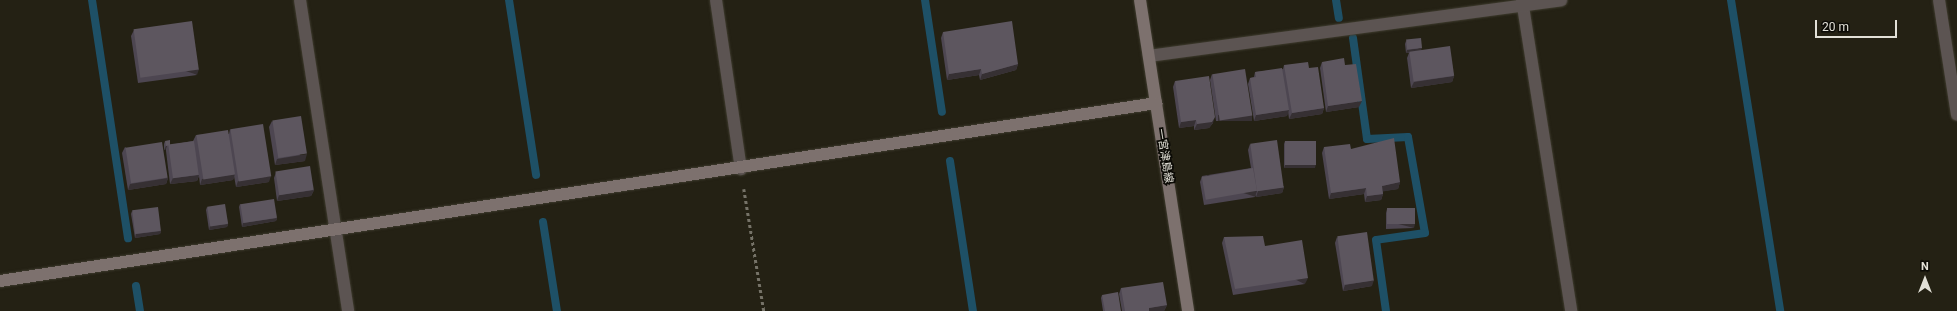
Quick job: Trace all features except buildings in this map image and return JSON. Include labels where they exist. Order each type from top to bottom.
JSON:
[{"type":"street","points":[[300,0],[348,311]]},
{"type":"street","points":[[716,0],[741,169]]},
{"type":"street","name":"一宮津島線","points":[[1140,0],[1188,311]]},
{"type":"street","points":[[1149,56],[1522,3],[1561,0]]},
{"type":"street","points":[[1939,0],[1957,115]]},
{"type":"street","points":[[1522,3],[1571,311]]},
{"type":"street","points":[[0,281],[741,169],[1156,103]]},
{"type":"path","points":[[741,169],[764,311]]},
{"type":"waterway","points":[[92,0],[128,238]]},
{"type":"waterway","points":[[509,0],[536,175]]},
{"type":"waterway","points":[[925,0],[942,112]]},
{"type":"waterway","points":[[1336,0],[1339,18]]},
{"type":"waterway","points":[[1731,0],[1780,311]]},
{"type":"waterway","points":[[1353,38],[1367,139],[1408,137],[1425,233],[1376,240],[1386,311]]},
{"type":"waterway","points":[[950,161],[973,311]]},
{"type":"waterway","points":[[543,222],[557,311]]},
{"type":"waterway","points":[[136,286],[140,311]]}]
